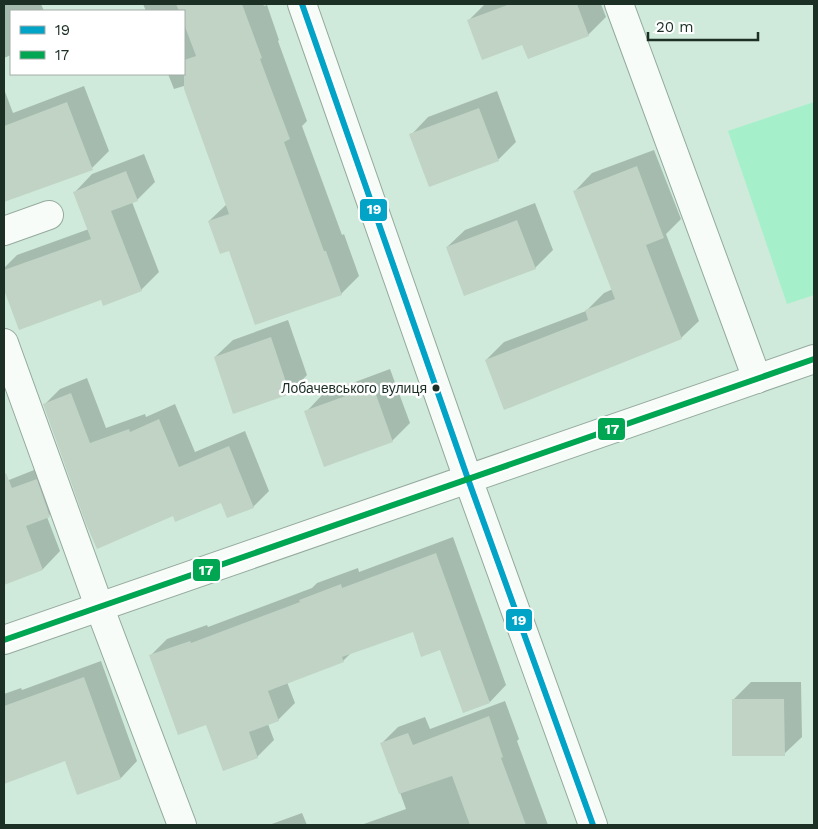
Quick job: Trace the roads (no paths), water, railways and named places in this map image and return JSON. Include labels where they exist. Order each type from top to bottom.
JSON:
[{"type":"street","points":[[302,4],[468,479],[593,825]]},
{"type":"street","points":[[619,4],[757,379]]},
{"type":"street","points":[[4,231],[49,215]]},
{"type":"street","points":[[4,343],[99,606],[182,825]]},
{"type":"street","points":[[4,640],[814,359]]},
{"type":"place","name":"Лобачевського вулиця","points":[[436,388]]}]
